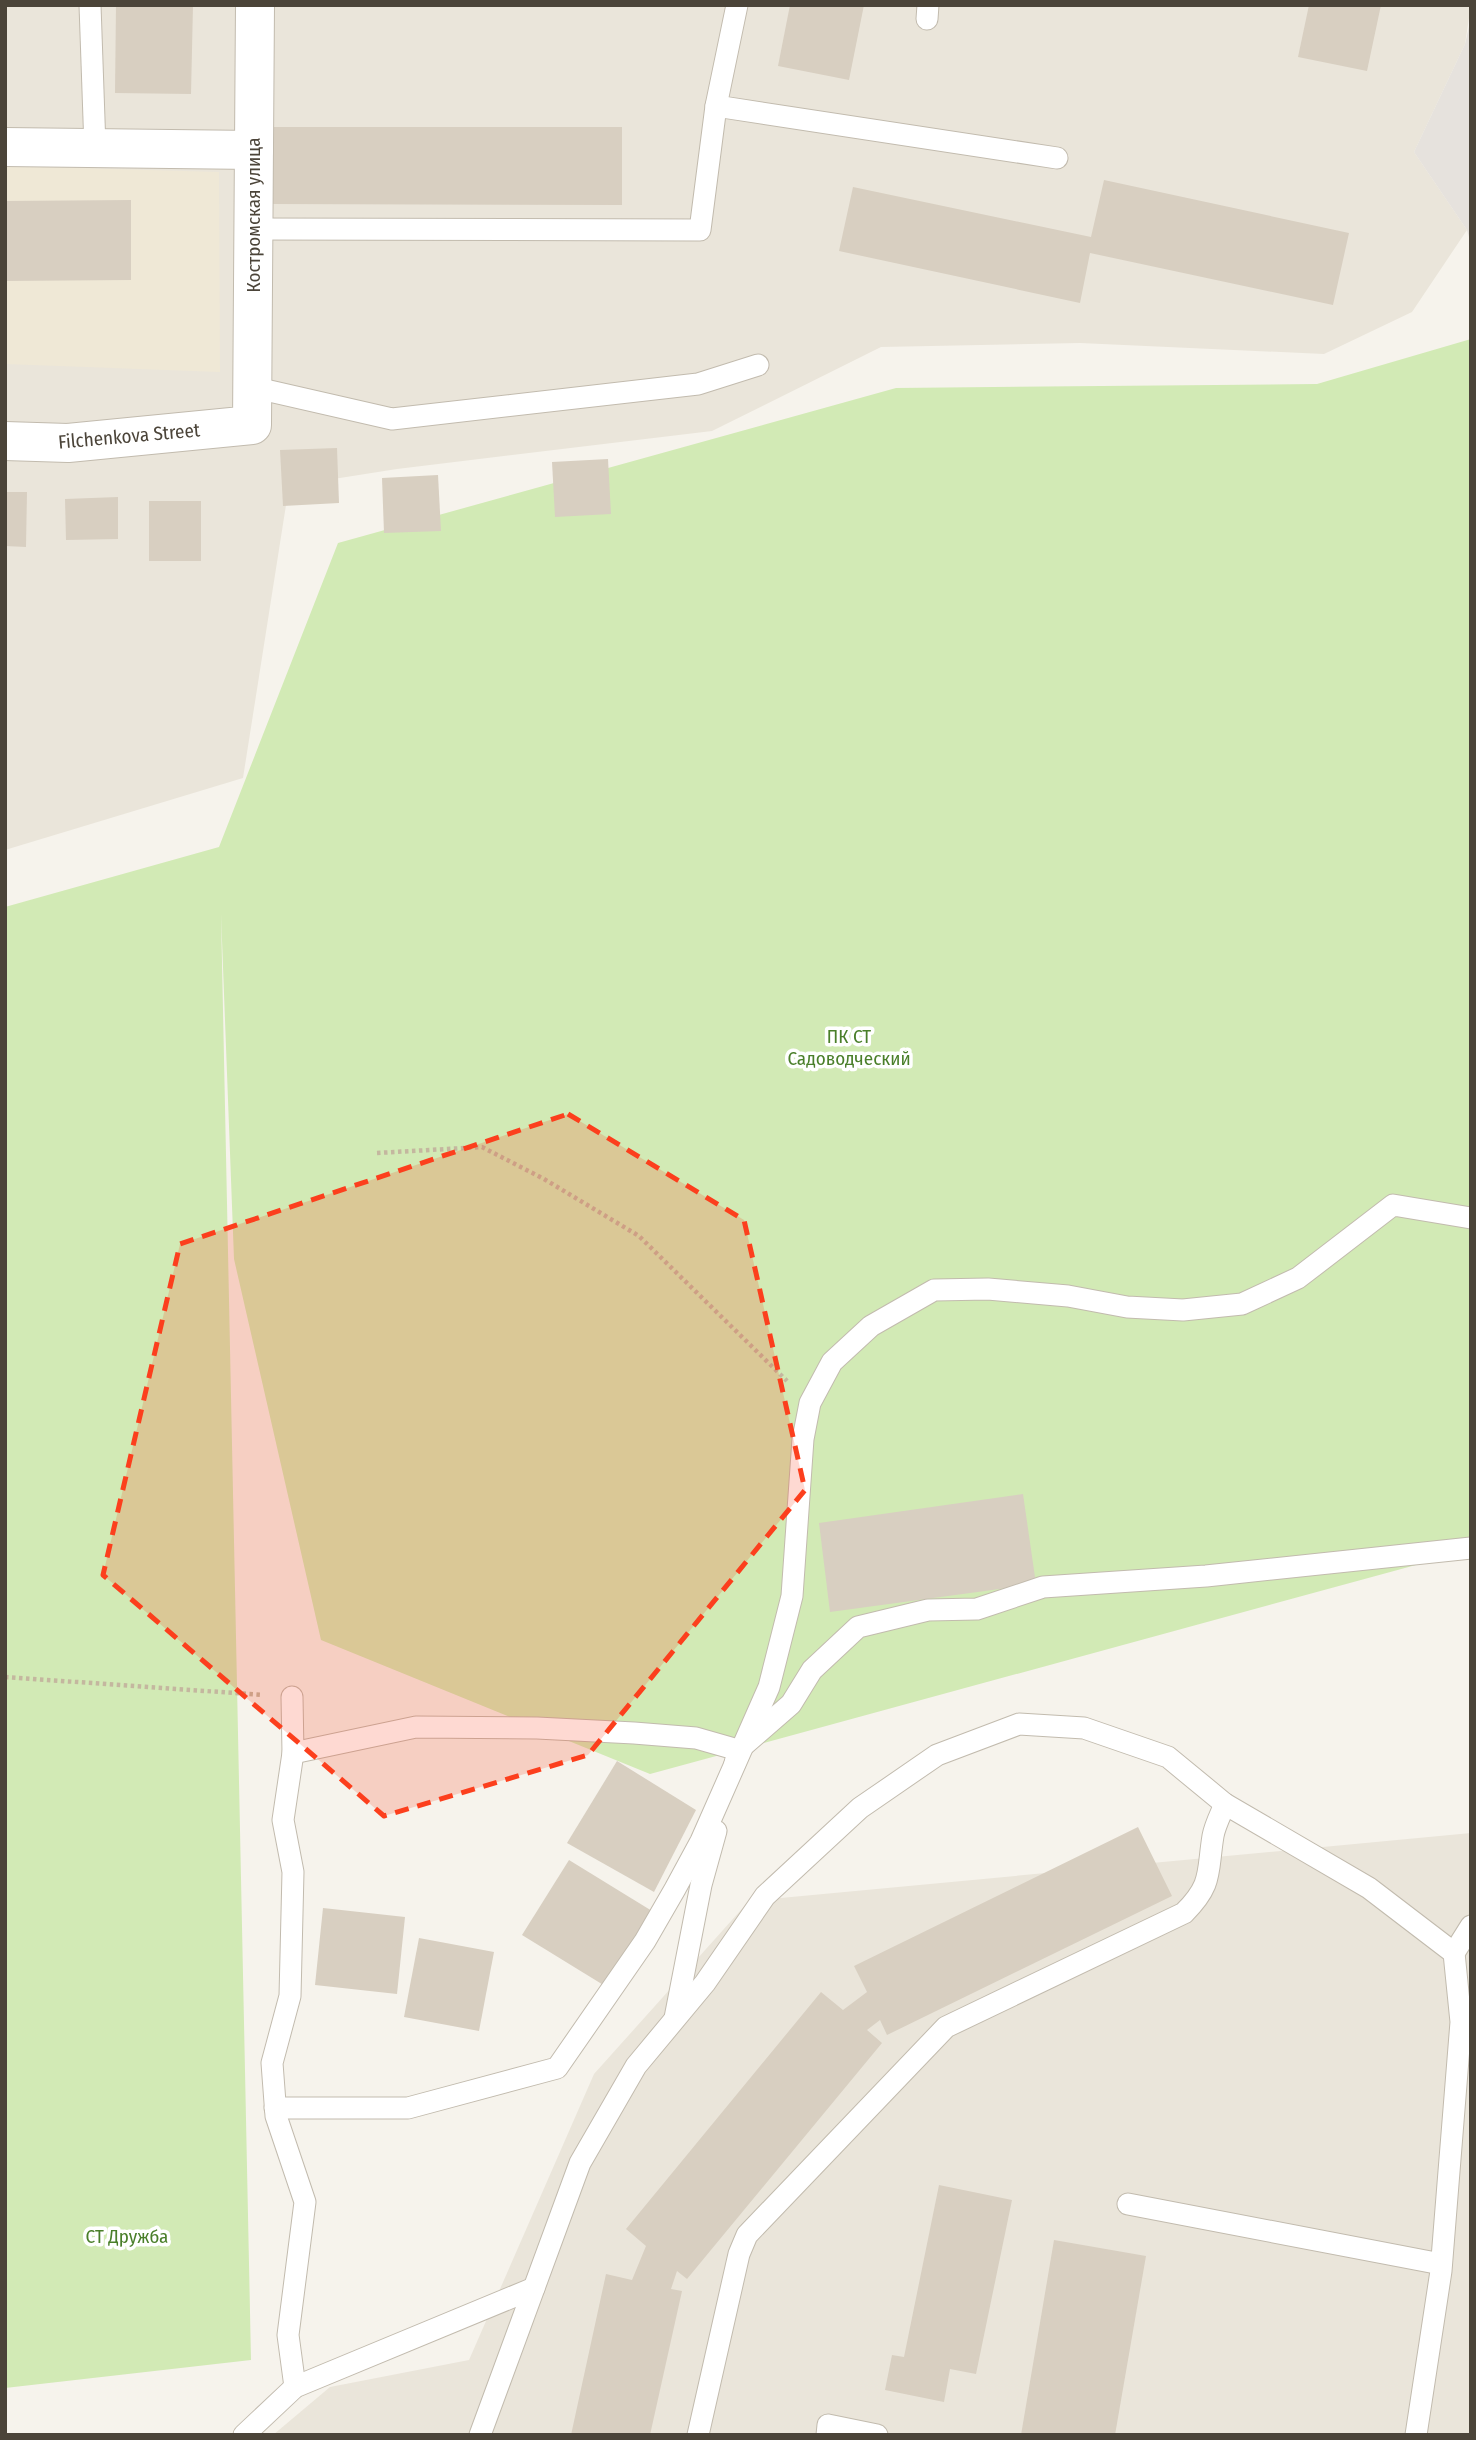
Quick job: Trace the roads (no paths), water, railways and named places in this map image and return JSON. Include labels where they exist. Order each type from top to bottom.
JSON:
[{"type":"street","name":"Костромская улица","points":[[252,425],[255,5]]},
{"type":"street","points":[[5,146],[254,150]]},
{"type":"street","name":"Filchenkova Street","points":[[5,441],[68,443],[252,425]]},
{"type":"lane","points":[[90,5],[95,148]]},
{"type":"lane","points":[[253,229],[700,230],[716,106],[737,5]]},
{"type":"lane","points":[[716,106],[1057,158]]},
{"type":"lane","points":[[252,387],[392,419],[698,384],[758,365]]},
{"type":"lane","points":[[275,2108],[408,2108],[556,2068],[645,1941],[675,1889],[701,1841],[738,1750],[769,1687],[792,1596],[803,1439],[810,1404],[832,1362],[871,1326],[934,1290],[988,1289],[1068,1296],[1127,1307],[1183,1310],[1242,1304],[1298,1278],[1393,1205],[1471,1218]]},
{"type":"lane","points":[[674,2020],[701,1885],[738,1750],[791,1704],[812,1670],[858,1627],[928,1610],[977,1609],[1043,1587],[1206,1576],[1471,1548]]},
{"type":"lane","points":[[292,1698],[293,1754],[283,1821],[293,1872],[290,1996],[272,2063],[275,2108],[305,2202],[288,2335],[295,2387]]},
{"type":"lane","points":[[480,2435],[580,2163],[636,2066],[705,1983],[765,1896],[860,1808],[937,1755],[1019,1724],[1084,1728],[1168,1757],[1225,1804],[1369,1888],[1454,1953]]},
{"type":"lane","points":[[293,1754],[416,1727],[537,1728],[634,1733],[696,1738],[738,1750]]},
{"type":"lane","points":[[698,2435],[739,2254],[747,2235],[946,2027],[1184,1913],[1201,1896],[1210,1874],[1213,1834],[1225,1804]]},
{"type":"lane","points":[[1416,2435],[1441,2264],[1461,2022],[1454,1953],[1471,1926]]},
{"type":"lane","points":[[1128,2204],[1441,2264]]},
{"type":"lane","points":[[244,2435],[295,2387],[534,2288]]},
{"type":"lane","points":[[827,2435],[828,2425],[877,2435]]},
{"type":"park label","name":"ПК СТ Садоводческий","points":[[849,1047]]},
{"type":"park label","name":"СТ Дружба","points":[[127,2236]]}]
